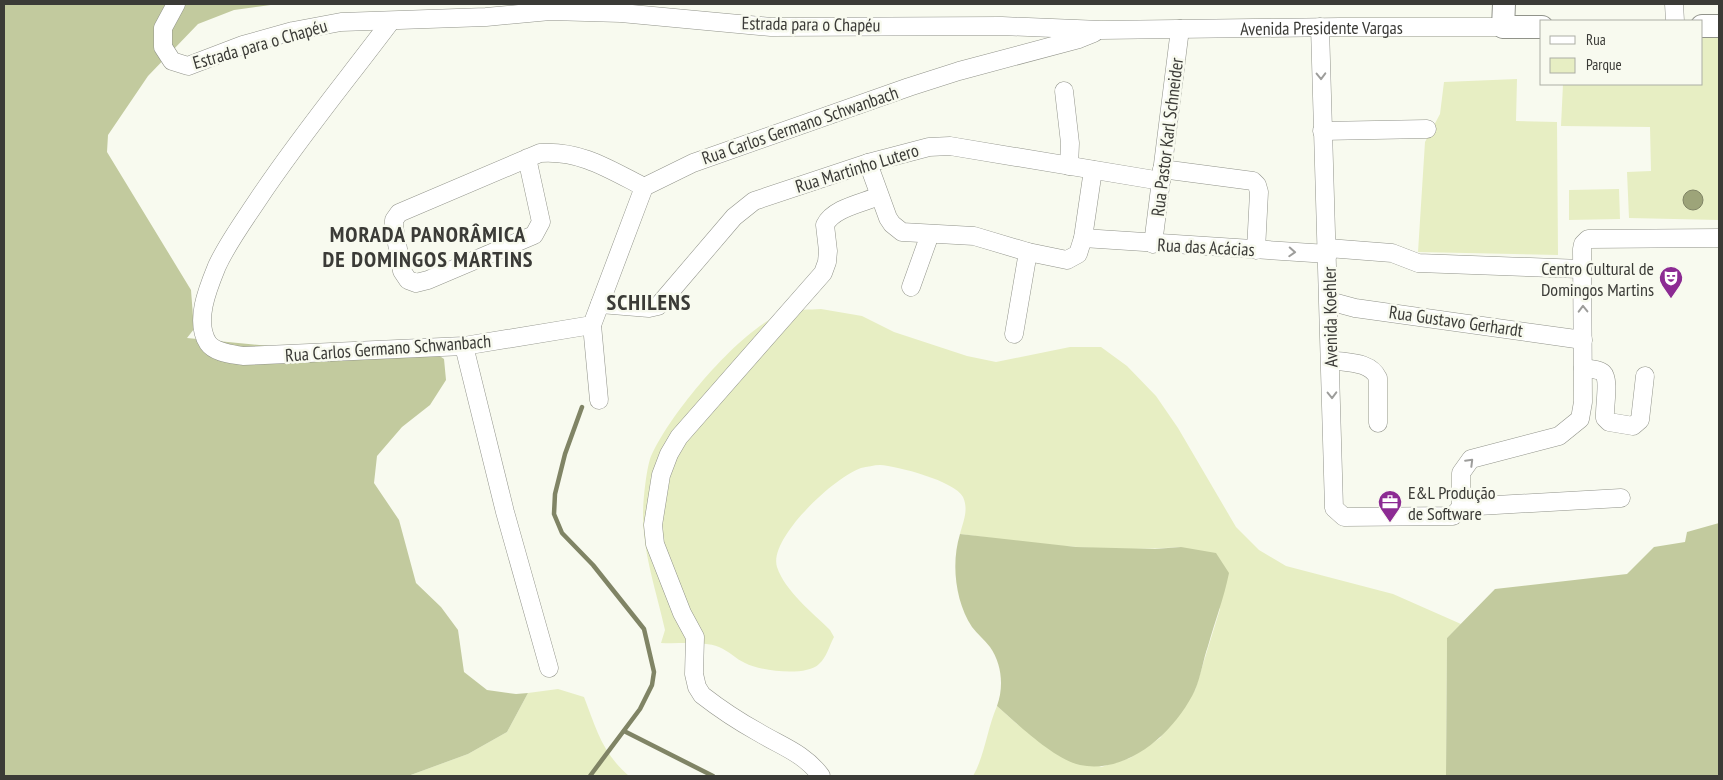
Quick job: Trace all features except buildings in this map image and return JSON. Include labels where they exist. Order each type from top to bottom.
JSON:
[{"type":"main road","points":[[1504,4],[1504,28]]},
{"type":"main road","points":[[1703,26],[1719,26]]},
{"type":"main road","name":"Avenida Presidente Vargas","points":[[1504,28],[1540,27]]},
{"type":"street","name":"Estrada para o Chapéu","points":[[176,4],[163,28],[163,47],[172,61],[188,66],[243,45],[293,31],[341,22],[486,17],[550,11],[682,17],[771,27],[1002,26],[1101,30]]},
{"type":"street","points":[[660,4],[682,17]]},
{"type":"street","points":[[1674,4],[1675,20]]},
{"type":"street","name":"Rua Carlos Germano Schwanbach","points":[[391,21],[278,170],[218,265],[206,296],[202,319],[204,334],[210,345],[217,350],[243,356],[464,346],[592,325]]},
{"type":"street","name":"Avenida Presidente Vargas","points":[[1101,30],[1320,27],[1504,28]]},
{"type":"street","name":"Avenida Koehler","points":[[1320,27],[1334,508],[1344,517],[1350,518],[1429,518],[1452,516],[1461,507]]},
{"type":"street","name":"Rua Pastor Karl Schneider","points":[[1153,244],[1180,29]]},
{"type":"street","name":"Rua Carlos Germano Schwanbach","points":[[644,187],[693,163],[917,85],[968,68],[1079,39],[1101,30]]},
{"type":"street","points":[[1064,91],[1070,142],[1069,166]]},
{"type":"street","points":[[1322,131],[1427,129]]},
{"type":"street","name":"Rua Martinho Lutero","points":[[600,304],[649,308],[658,306],[743,208],[773,194],[868,163],[941,146],[1093,170],[1253,181],[1257,185],[1259,192],[1256,250]]},
{"type":"street","points":[[528,158],[541,222],[534,235],[428,280],[416,283],[408,280],[402,271],[394,227],[394,220],[399,213],[540,152],[566,153],[597,163],[644,187],[592,325],[599,400]]},
{"type":"street","points":[[868,163],[888,218],[896,229],[910,233],[974,236],[1028,252],[1067,260],[1078,254],[1083,238],[1093,170]]},
{"type":"street","points":[[821,776],[815,768],[795,751],[760,733],[702,695],[697,687],[694,674],[695,637],[660,561],[654,544],[654,526],[661,475],[669,454],[709,402],[822,274],[828,262],[825,225],[828,220],[840,212],[880,196]]},
{"type":"street","points":[[911,287],[930,234]]},
{"type":"street","name":"Rua das Acácias","points":[[1083,238],[1256,250],[1392,253],[1418,262],[1582,269]]},
{"type":"street","points":[[1621,498],[1461,507],[1461,474],[1471,458],[1560,436],[1580,419],[1583,402],[1583,244],[1593,238],[1719,238]]},
{"type":"street","points":[[1014,334],[1028,252]]},
{"type":"street","name":"Rua Gustavo Gerhardt","points":[[1329,301],[1355,308],[1584,340]]},
{"type":"street","points":[[464,346],[505,512],[549,668]]},
{"type":"street","points":[[1331,360],[1364,365],[1376,372],[1378,378],[1378,423]]},
{"type":"street","points":[[1583,368],[1604,374],[1607,382],[1605,418],[1609,422],[1633,426],[1640,420],[1645,376]]},
{"type":"green space","points":[[1703,34],[1719,35],[1719,220],[1629,218],[1627,172],[1651,171],[1650,127],[1561,126],[1563,85],[1703,85]]},
{"type":"green space","points":[[1517,79],[1516,121],[1557,122],[1558,255],[1418,252],[1425,142],[1440,114],[1444,82]]},
{"type":"green space","points":[[1619,189],[1620,219],[1569,220],[1569,190]]},
{"type":"green space","points":[[821,309],[862,316],[894,332],[967,356],[996,362],[1070,347],[1101,347],[1127,366],[1156,396],[1178,428],[1236,527],[1259,550],[1286,566],[1393,594],[1461,624],[1447,638],[1446,776],[973,776],[997,706],[1017,724],[1101,767],[1130,758],[1160,738],[1195,690],[1220,609],[1181,547],[1153,549],[1098,548],[1042,544],[960,534],[965,516],[965,502],[958,491],[925,475],[888,466],[878,465],[861,468],[850,473],[821,495],[793,525],[783,540],[777,555],[777,567],[786,584],[800,601],[830,630],[834,637],[826,655],[819,664],[813,668],[794,672],[772,670],[752,666],[713,645],[661,643],[665,630],[645,544],[643,515],[650,459],[672,420],[689,397],[708,374],[750,334],[769,320],[787,312]]},
{"type":"green space","points":[[558,689],[584,697],[596,730],[606,749],[629,776],[408,776],[468,754],[507,732],[528,693]]},
{"type":"shaded area","points":[[4,4],[278,4],[234,10],[198,24],[148,76],[108,135],[107,152],[191,290],[194,329],[187,338],[280,347],[418,341],[444,359],[446,380],[430,405],[402,427],[377,456],[374,483],[399,520],[416,583],[441,607],[458,630],[464,672],[487,690],[516,694],[528,693],[507,732],[468,754],[408,776],[4,776]]},
{"type":"shaded area","points":[[1689,190],[1697,190],[1703,196],[1703,204],[1697,210],[1689,210],[1683,204],[1683,196]]},
{"type":"shaded area","points":[[1719,523],[1719,776],[1446,776],[1447,638],[1495,589],[1627,574],[1654,547],[1685,542],[1687,532]]},
{"type":"shaded area","points":[[960,534],[1076,547],[1155,549],[1181,547],[1216,553],[1229,573],[1199,679],[1187,705],[1176,720],[1148,747],[1116,763],[1098,766],[1080,765],[1070,762],[1048,749],[1025,731],[997,706],[1001,691],[1001,676],[997,661],[990,647],[972,627],[966,617],[958,594],[955,569]]},
{"type":"waterway","points":[[582,407],[565,454],[555,494],[554,514],[562,533],[593,565],[644,629],[654,672],[652,685],[640,709],[590,776]]},
{"type":"waterway","points":[[624,731],[713,776]]},
{"type":"place","name":"Centro Cultural de Domingos Martins","points":[[1671,299]]},
{"type":"place","name":"E&L Produção de Software","points":[[1390,523]]},
{"type":"district","name":"MORADA PANORÂMICA DE DOMINGOS MARTINS","points":[[428,246]]},
{"type":"district","name":"SCHILENS","points":[[649,302]]}]
